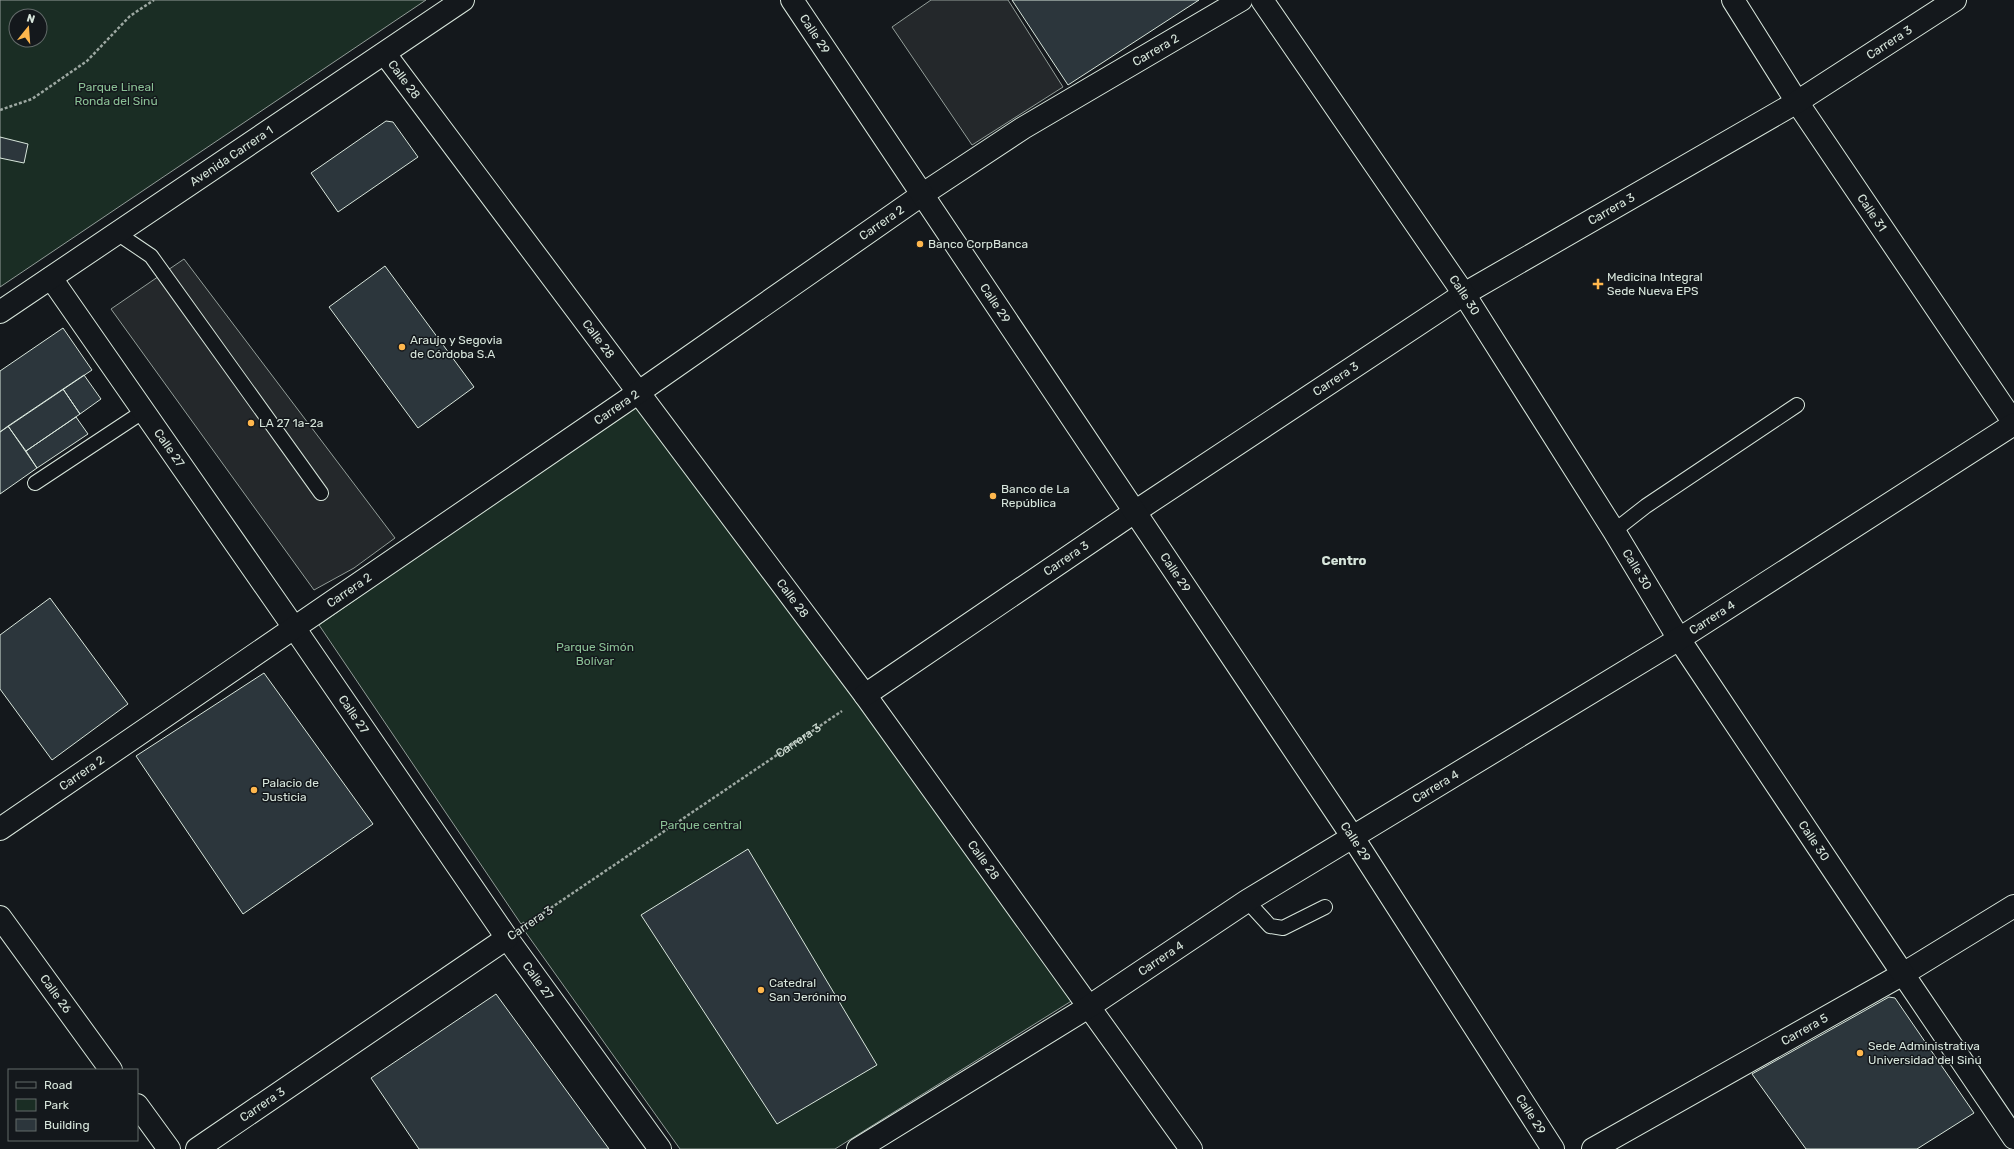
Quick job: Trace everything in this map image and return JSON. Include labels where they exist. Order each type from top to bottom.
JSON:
[{"type":"street","name":"Avenida Carrera 1","points":[[0,312],[463,0]]},
{"type":"street","name":"Calle 29","points":[[792,0],[1136,511],[1352,836],[1553,1149]]},
{"type":"street","name":"Carrera 2","points":[[0,829],[295,629],[349,590],[639,392],[923,194],[1023,128],[1241,0]]},
{"type":"street","name":"Calle 30","points":[[1262,0],[1464,294],[1614,530],[1679,639],[2014,1138]]},
{"type":"street","name":"Calle 31","points":[[1733,0],[1797,102],[2014,424]]},
{"type":"street","name":"Carrera 3","points":[[865,695],[1136,511],[1464,294],[1797,102],[1955,0]]},
{"type":"street","name":"Calle 28","points":[[385,54],[865,695],[1090,1006],[1191,1149]]},
{"type":"street","name":"Calle 27","points":[[51,278],[295,629],[507,938],[660,1149]]},
{"type":"street","name":"Carrera 4","points":[[858,1149],[1090,1006],[1247,901],[1679,639],[2014,424]]},
{"type":"street","name":"Carrera 5","points":[[1593,1149],[1903,974],[2014,906]]},
{"type":"street","name":"Calle 26","points":[[0,918],[110,1069]]},
{"type":"street","name":"Carrera 3","points":[[197,1149],[507,938]]},
{"type":"street","points":[[138,1106],[169,1149]]},
{"type":"lane","points":[[117,233],[151,256],[321,493]]},
{"type":"lane","points":[[1614,530],[1646,506],[1797,405]]},
{"type":"lane","points":[[35,483],[144,411]]},
{"type":"lane","points":[[1247,901],[1270,926],[1282,928],[1325,907]]},
{"type":"path","points":[[0,110],[32,99],[87,61],[130,16],[154,0]]},
{"type":"path","name":"Carrera 3","points":[[507,938],[865,695]]},
{"type":"green space","name":"Parque Lineal Ronda del Sinú","points":[[0,0],[426,0],[0,287]]},
{"type":"green space","name":"Parque central","points":[[639,401],[1073,1000],[835,1149],[680,1149],[524,930],[528,928],[524,922],[521,924],[319,625]]},
{"type":"shaded area","points":[[931,0],[1008,0],[1063,87],[972,145],[892,27]]},
{"type":"shaded area","name":"LA 27 1a-2a","points":[[184,259],[395,538],[354,568],[314,590],[111,309]]},
{"type":"building","points":[[1012,0],[1199,0],[1068,85]]},
{"type":"building","points":[[386,121],[393,122],[418,157],[338,212],[311,173]]},
{"type":"building","points":[[0,137],[28,144],[24,163],[0,158]]},
{"type":"building","name":"Araujo y Segovia de Córdoba S.A","points":[[385,266],[474,387],[418,428],[329,307]]},
{"type":"building","points":[[63,328],[92,370],[0,432],[0,371]]},
{"type":"building","points":[[84,375],[101,399],[80,414],[63,389]]},
{"type":"building","points":[[63,389],[80,414],[26,451],[8,426]]},
{"type":"building","points":[[76,417],[88,434],[37,468],[26,451]]},
{"type":"building","points":[[8,426],[37,468],[0,494],[0,432]]},
{"type":"building","points":[[50,598],[128,704],[52,760],[0,689],[0,635]]},
{"type":"building","name":"Palacio de Justicia","points":[[264,673],[373,824],[243,914],[136,756]]},
{"type":"building","name":"Catedral San Jerónimo","points":[[748,849],[877,1065],[777,1124],[641,915]]},
{"type":"building","points":[[496,994],[609,1149],[419,1149],[371,1078]]},
{"type":"building","name":"Sede Administrativa Universidad del Sinú","points":[[1889,997],[1895,998],[1974,1113],[1917,1149],[1806,1149],[1752,1074]]},
{"type":"place","name":"Banco CorpBanca","points":[[920,244]]},
{"type":"place","name":"Medicina Integral Sede Nueva EPS","points":[[1598,284]]},
{"type":"place","name":"Araujo y Segovia de Córdoba S.A","points":[[402,347]]},
{"type":"place","name":"LA 27 1a-2a","points":[[251,423]]},
{"type":"place","name":"Banco de La República","points":[[993,496]]},
{"type":"place","name":"Palacio de Justicia","points":[[254,790]]},
{"type":"place","name":"Catedral San Jerónimo","points":[[761,990]]},
{"type":"place","name":"Sede Administrativa Universidad del Sinú","points":[[1860,1053]]},
{"type":"district","name":"Centro","points":[[1344,560]]},
{"type":"park label","name":"Parque Simón Bolívar","points":[[595,654]]}]
